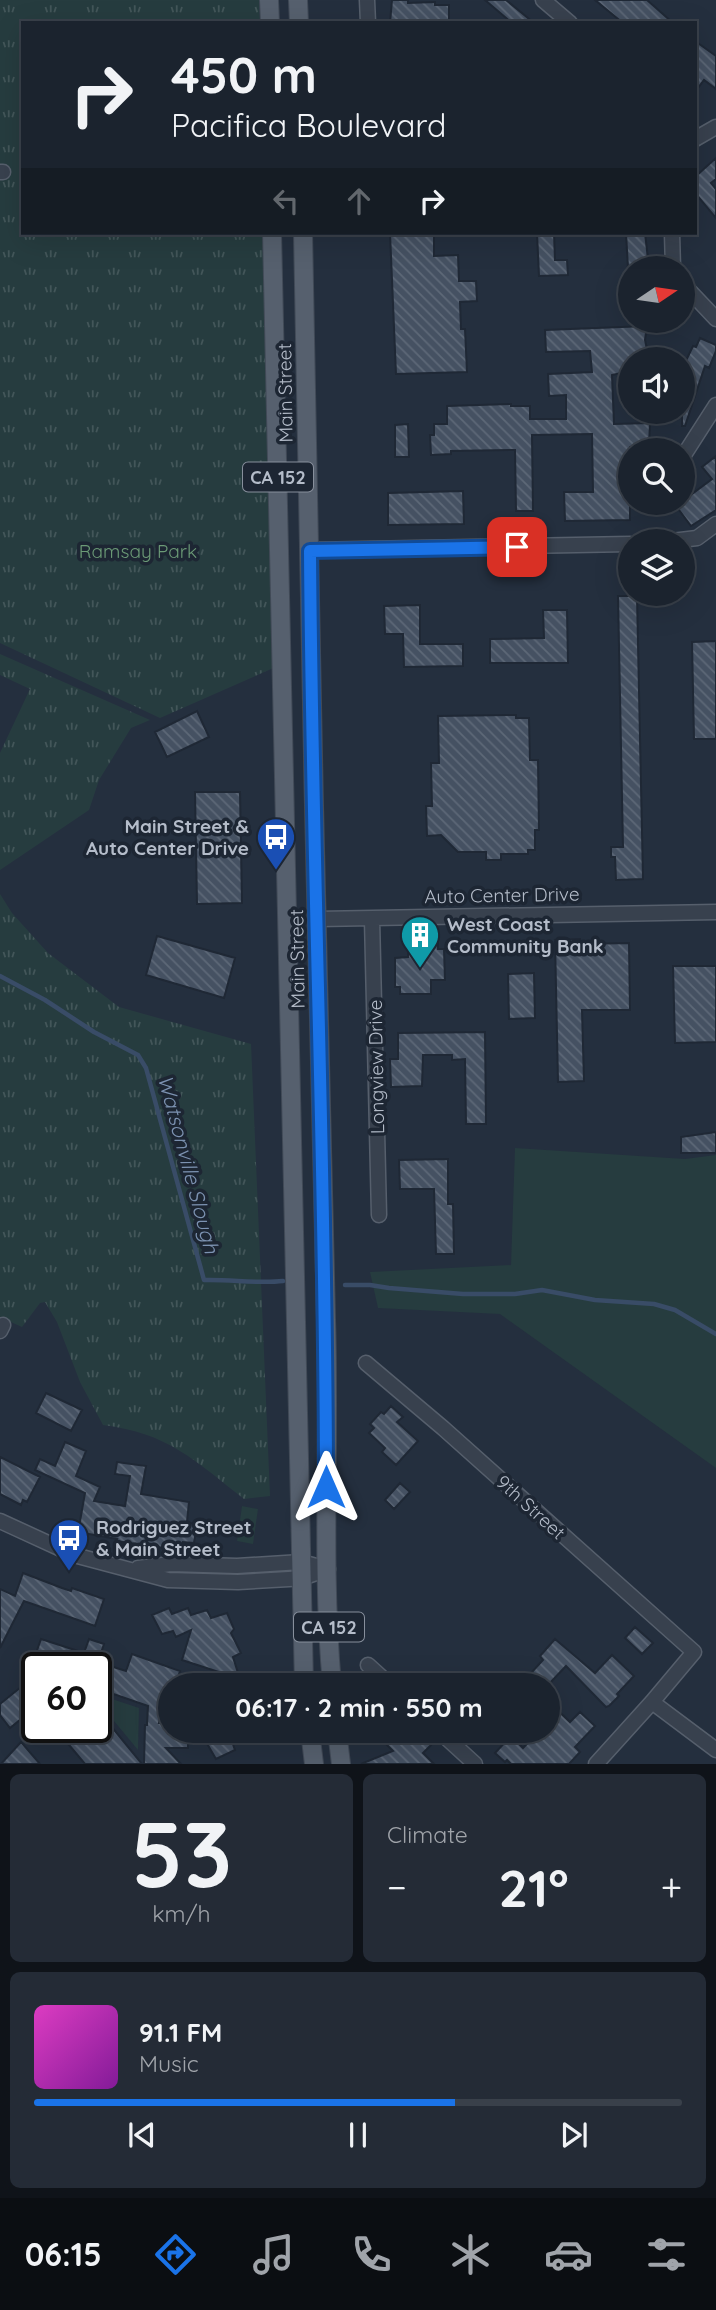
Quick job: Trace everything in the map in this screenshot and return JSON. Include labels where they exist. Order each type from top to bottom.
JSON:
[{"type":"main road","points":[[270,0],[270,21]]},
{"type":"main road","points":[[298,0],[299,21]]},
{"type":"main road","name":"Main Street","points":[[272,235],[304,1673]]},
{"type":"main road","name":"Main Street","points":[[303,235],[311,721],[327,1326],[328,1569],[332,1673]]},
{"type":"main road","name":"Auto Center Drive","points":[[288,918],[318,919]]},
{"type":"main road","points":[[311,1743],[314,1764]]},
{"type":"main road","points":[[338,1743],[341,1764]]},
{"type":"street","points":[[367,0],[368,21]]},
{"type":"street","points":[[543,0],[568,21]]},
{"type":"street","points":[[697,138],[716,127]]},
{"type":"street","points":[[672,235],[673,256]]},
{"type":"street","points":[[695,297],[716,319]]},
{"type":"street","points":[[695,438],[716,405]]},
{"type":"street","points":[[695,538],[716,524]]},
{"type":"street","points":[[310,551],[618,544]]},
{"type":"street","name":"Auto Center Drive","points":[[318,919],[716,912]]},
{"type":"street","name":"Longview Drive","points":[[372,919],[379,1215]]},
{"type":"street","name":"9th Street","points":[[366,1363],[443,1428],[694,1653],[652,1702]]},
{"type":"street","points":[[0,1521],[74,1555],[168,1580],[199,1582],[328,1569]]},
{"type":"street","points":[[368,1665],[377,1673]]},
{"type":"street","points":[[596,1764],[652,1702],[716,1751]]},
{"type":"street","points":[[452,1743],[475,1764]]},
{"type":"green space","name":"Ramsay Park","points":[[0,0],[259,0],[260,21],[21,21],[21,235],[268,235],[278,666],[160,718],[0,643]]},
{"type":"green space","points":[[0,654],[150,720],[131,728],[99,780],[89,810],[0,870],[0,753],[30,689],[0,675]]},
{"type":"green space","points":[[0,894],[12,913],[48,953],[119,1007],[251,1044],[270,1496],[244,1499],[179,1450],[145,1434],[103,1425],[80,1382],[57,1322],[45,1302],[40,1303],[22,1327],[0,1317]]},
{"type":"green space","points":[[515,1148],[685,1159],[716,1155],[716,1468],[500,1314],[378,1308],[370,1272],[511,1265]]},
{"type":"green space","points":[[242,1506],[258,1509],[253,1544],[237,1541]]},
{"type":"green space","points":[[112,1699],[139,1708],[138,1750],[112,1719]]},
{"type":"building","points":[[392,0],[449,5],[449,21],[390,21]]},
{"type":"building","points":[[485,0],[506,0],[532,21],[510,21]]},
{"type":"building","points":[[595,0],[647,0],[671,21],[621,21]]},
{"type":"building","points":[[697,42],[716,56],[716,89],[704,80],[697,89]]},
{"type":"building","points":[[716,158],[716,179],[711,183],[716,189],[716,218],[697,195],[697,175]]},
{"type":"building","points":[[390,235],[434,235],[434,256],[458,255],[459,281],[476,281],[477,301],[460,302],[461,329],[465,329],[467,372],[396,374]]},
{"type":"building","points":[[537,235],[554,235],[555,260],[567,260],[568,275],[539,276]]},
{"type":"building","points":[[626,235],[645,235],[648,256],[627,256]]},
{"type":"building","points":[[618,327],[618,333],[646,333],[646,347],[618,347],[618,374],[612,375],[614,424],[650,424],[649,438],[618,438],[618,515],[630,515],[630,520],[565,521],[564,492],[593,492],[592,434],[532,435],[533,511],[516,511],[515,450],[451,451],[451,454],[431,455],[430,435],[434,435],[434,424],[447,424],[447,406],[530,406],[530,419],[566,419],[566,395],[549,396],[548,374],[592,372],[590,351],[546,352],[545,330]]},
{"type":"building","points":[[700,338],[716,345],[709,368],[705,366],[695,396],[695,347],[693,347],[693,346],[696,347]]},
{"type":"building","points":[[408,424],[409,457],[395,457],[395,425]]},
{"type":"building","points":[[716,456],[716,510],[691,526],[683,515],[695,515],[695,492],[712,479],[702,467]]},
{"type":"building","points":[[463,491],[464,524],[388,525],[388,493]]},
{"type":"building","points":[[420,605],[420,644],[463,644],[463,666],[404,667],[403,634],[385,634],[384,606]]},
{"type":"building","points":[[618,606],[637,606],[643,879],[616,880],[615,857],[611,857],[611,847],[623,847]]},
{"type":"building","points":[[543,610],[567,610],[568,663],[490,663],[490,639],[544,638]]},
{"type":"building","points":[[716,641],[716,739],[694,739],[692,642]]},
{"type":"building","points":[[197,711],[209,737],[167,757],[155,732]]},
{"type":"building","points":[[516,715],[516,718],[529,718],[530,760],[538,760],[539,830],[535,830],[535,850],[528,850],[528,854],[501,854],[501,860],[486,860],[486,852],[458,852],[441,835],[427,836],[426,806],[432,806],[431,763],[439,763],[438,716]]},
{"type":"building","points":[[195,792],[240,792],[242,903],[197,904]]},
{"type":"building","points":[[157,936],[235,958],[224,998],[146,975]]},
{"type":"building","points":[[580,939],[580,944],[629,943],[630,1010],[582,1010],[584,1081],[558,1082],[555,940]]},
{"type":"building","name":"West Coast Community Bank","points":[[408,943],[438,943],[438,949],[444,949],[445,980],[431,980],[431,994],[400,994],[400,987],[395,987],[395,958],[408,957]]},
{"type":"building","points":[[673,966],[716,966],[716,1042],[675,1043]]},
{"type":"building","points":[[534,973],[535,1018],[509,1019],[508,974]]},
{"type":"building","points":[[485,1032],[486,1124],[466,1124],[465,1059],[452,1060],[452,1055],[423,1055],[422,1086],[391,1087],[390,1059],[398,1059],[398,1033]]},
{"type":"building","points":[[716,1132],[716,1153],[681,1153],[681,1137]]},
{"type":"building","points":[[448,1159],[448,1204],[453,1204],[454,1254],[436,1254],[434,1189],[400,1189],[399,1160]]},
{"type":"building","points":[[46,1393],[82,1410],[71,1431],[36,1413]]},
{"type":"building","points":[[391,1406],[403,1417],[397,1422],[418,1441],[396,1465],[382,1452],[385,1448],[369,1433],[374,1428],[370,1424]]},
{"type":"building","points":[[65,1442],[86,1451],[76,1476],[100,1487],[94,1501],[125,1506],[130,1476],[115,1474],[117,1462],[146,1466],[141,1494],[189,1502],[187,1522],[197,1525],[194,1543],[178,1544],[178,1550],[83,1533],[83,1528],[79,1527],[85,1493],[35,1470],[40,1459],[55,1466]]},
{"type":"building","points":[[0,1457],[40,1477],[27,1502],[23,1500],[21,1505],[0,1494]]},
{"type":"building","points":[[400,1483],[410,1492],[394,1509],[385,1500]]},
{"type":"building","points":[[23,1573],[71,1591],[72,1588],[104,1599],[95,1626],[24,1601],[0,1648],[0,1589],[15,1596]]},
{"type":"building","points":[[169,1608],[172,1614],[188,1608],[191,1615],[207,1610],[211,1618],[227,1613],[234,1629],[231,1633],[241,1653],[233,1657],[238,1673],[222,1673],[182,1660],[191,1630],[176,1637],[173,1631],[162,1634],[152,1615]]},
{"type":"building","points":[[635,1627],[653,1643],[642,1654],[625,1638]]},
{"type":"building","points":[[41,1639],[81,1652],[36,1652]]},
{"type":"building","points":[[89,1639],[104,1644],[101,1652],[84,1652]]},
{"type":"building","points":[[555,1639],[595,1673],[612,1655],[634,1676],[617,1694],[619,1696],[606,1707],[566,1666],[559,1673],[531,1673],[543,1660],[540,1656]]},
{"type":"building","points":[[132,1654],[180,1671],[158,1673],[158,1743],[188,1743],[188,1748],[166,1748],[181,1764],[144,1764],[148,1706],[112,1694],[112,1667],[126,1671]]},
{"type":"building","points":[[21,1687],[21,1719],[10,1728],[0,1715],[0,1704]]},
{"type":"building","points":[[560,1712],[570,1722],[580,1712],[595,1726],[575,1747],[580,1752],[569,1764],[511,1764],[495,1753],[504,1743],[518,1743],[523,1748],[528,1743],[560,1743]]},
{"type":"building","points":[[112,1727],[142,1764],[85,1764],[67,1743],[112,1743]]},
{"type":"building","points":[[21,1742],[40,1764],[1,1764]]},
{"type":"building","points":[[207,1743],[232,1743],[235,1750],[216,1759]]},
{"type":"building","points":[[385,1743],[429,1743],[431,1745],[423,1753],[434,1764],[361,1764],[393,1751]]},
{"type":"waterway","name":"Watsonville Slough","points":[[0,976],[138,1055],[146,1068],[204,1280],[283,1281]]},
{"type":"waterway","name":"Watsonville Slough","points":[[345,1285],[463,1294],[515,1294],[542,1290],[595,1300],[654,1304],[675,1310],[716,1334]]},
{"type":"place","name":"Main Street & Auto Center Drive","points":[[276,871]]},
{"type":"place","name":"West Coast Community Bank","points":[[420,969]]},
{"type":"place","name":"Rodriguez Street & Main Street","points":[[69,1572]]},
{"type":"route","points":[[326,1487],[327,1326],[311,721],[310,551],[517,547]]}]
